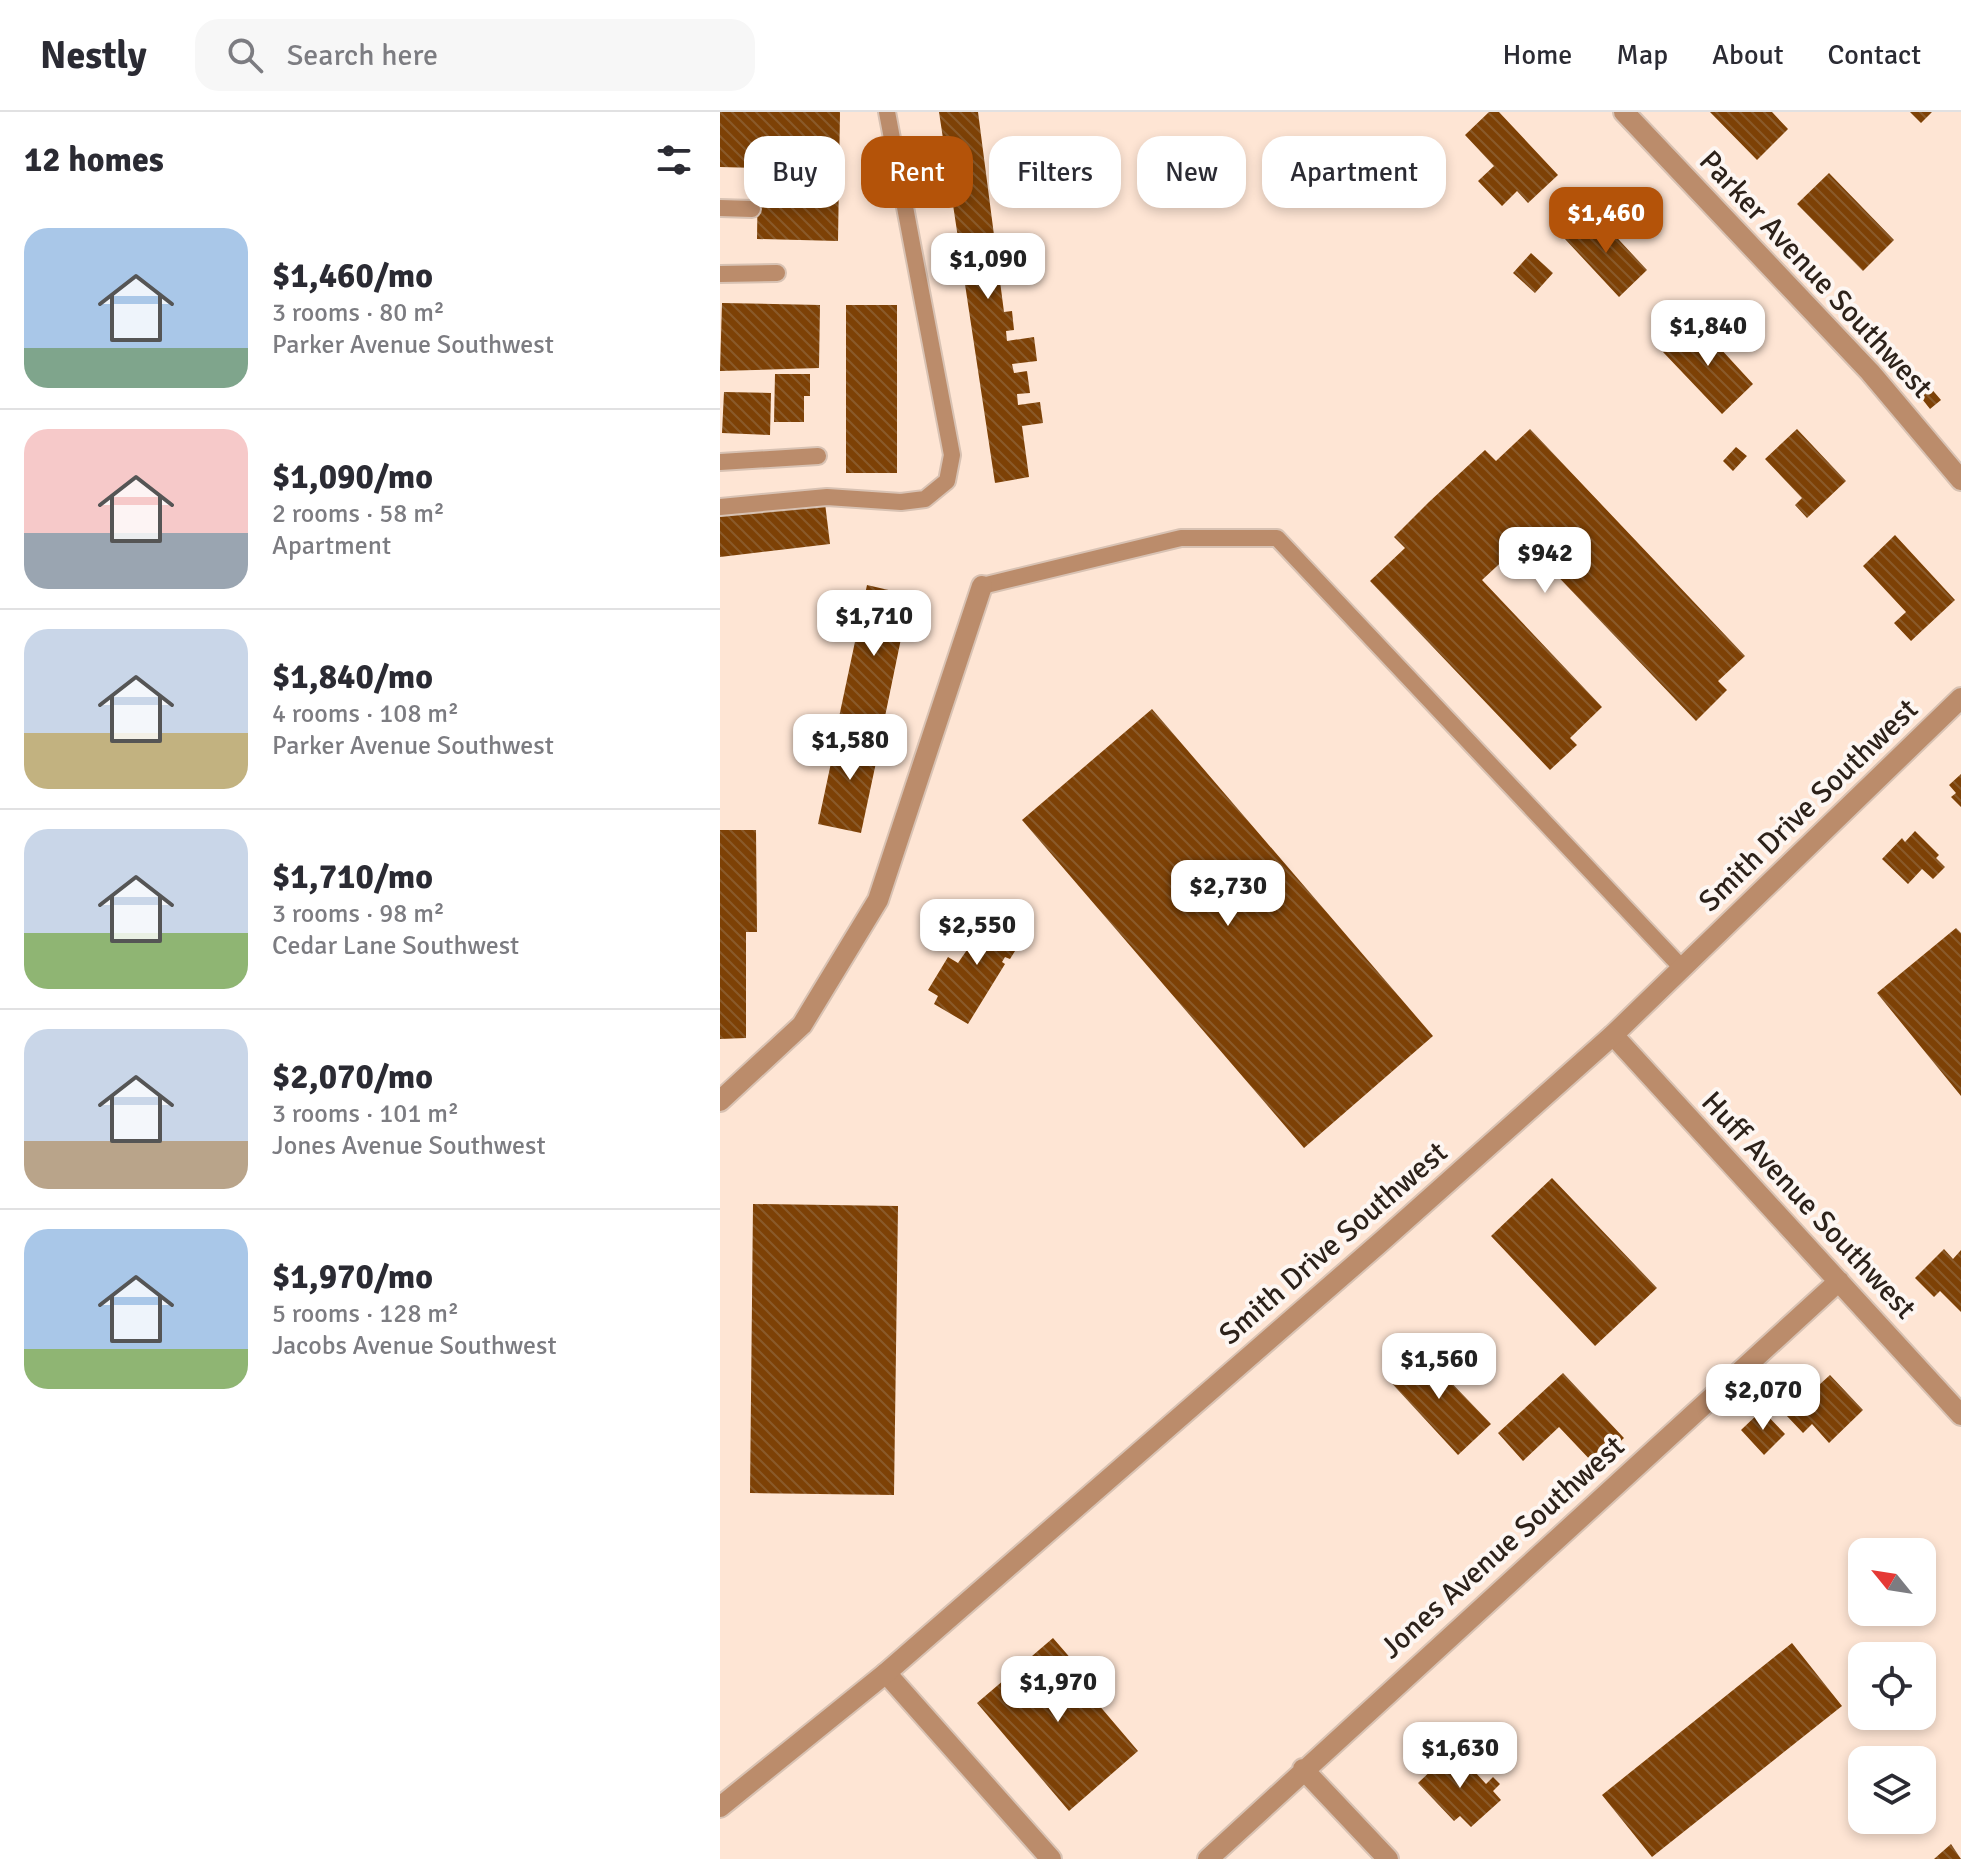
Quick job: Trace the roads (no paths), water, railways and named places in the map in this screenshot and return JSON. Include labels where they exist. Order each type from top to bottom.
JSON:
[{"type":"street","name":"Parker Avenue Southwest","points":[[1624,112],[1870,372],[1961,480]]},
{"type":"street","points":[[720,1101],[802,1025],[878,900],[982,586]]},
{"type":"street","name":"Smith Drive Southwest","points":[[720,1807],[886,1673],[1382,1241],[1613,1035],[1961,698]]},
{"type":"street","name":"Huff Avenue Southwest","points":[[1613,1035],[1961,1415]]},
{"type":"street","name":"Jones Avenue Southwest","points":[[1208,1859],[1839,1281]]},
{"type":"street","points":[[886,1673],[1051,1859]]},
{"type":"street","points":[[1303,1769],[1388,1859]]},
{"type":"lane","points":[[720,507],[827,497],[901,502],[925,499],[947,481],[952,455],[887,112]]},
{"type":"lane","points":[[720,208],[752,209]]},
{"type":"lane","points":[[720,274],[777,273]]},
{"type":"lane","points":[[720,462],[818,456]]},
{"type":"lane","points":[[982,586],[1181,538],[1277,538],[1682,968]]}]
